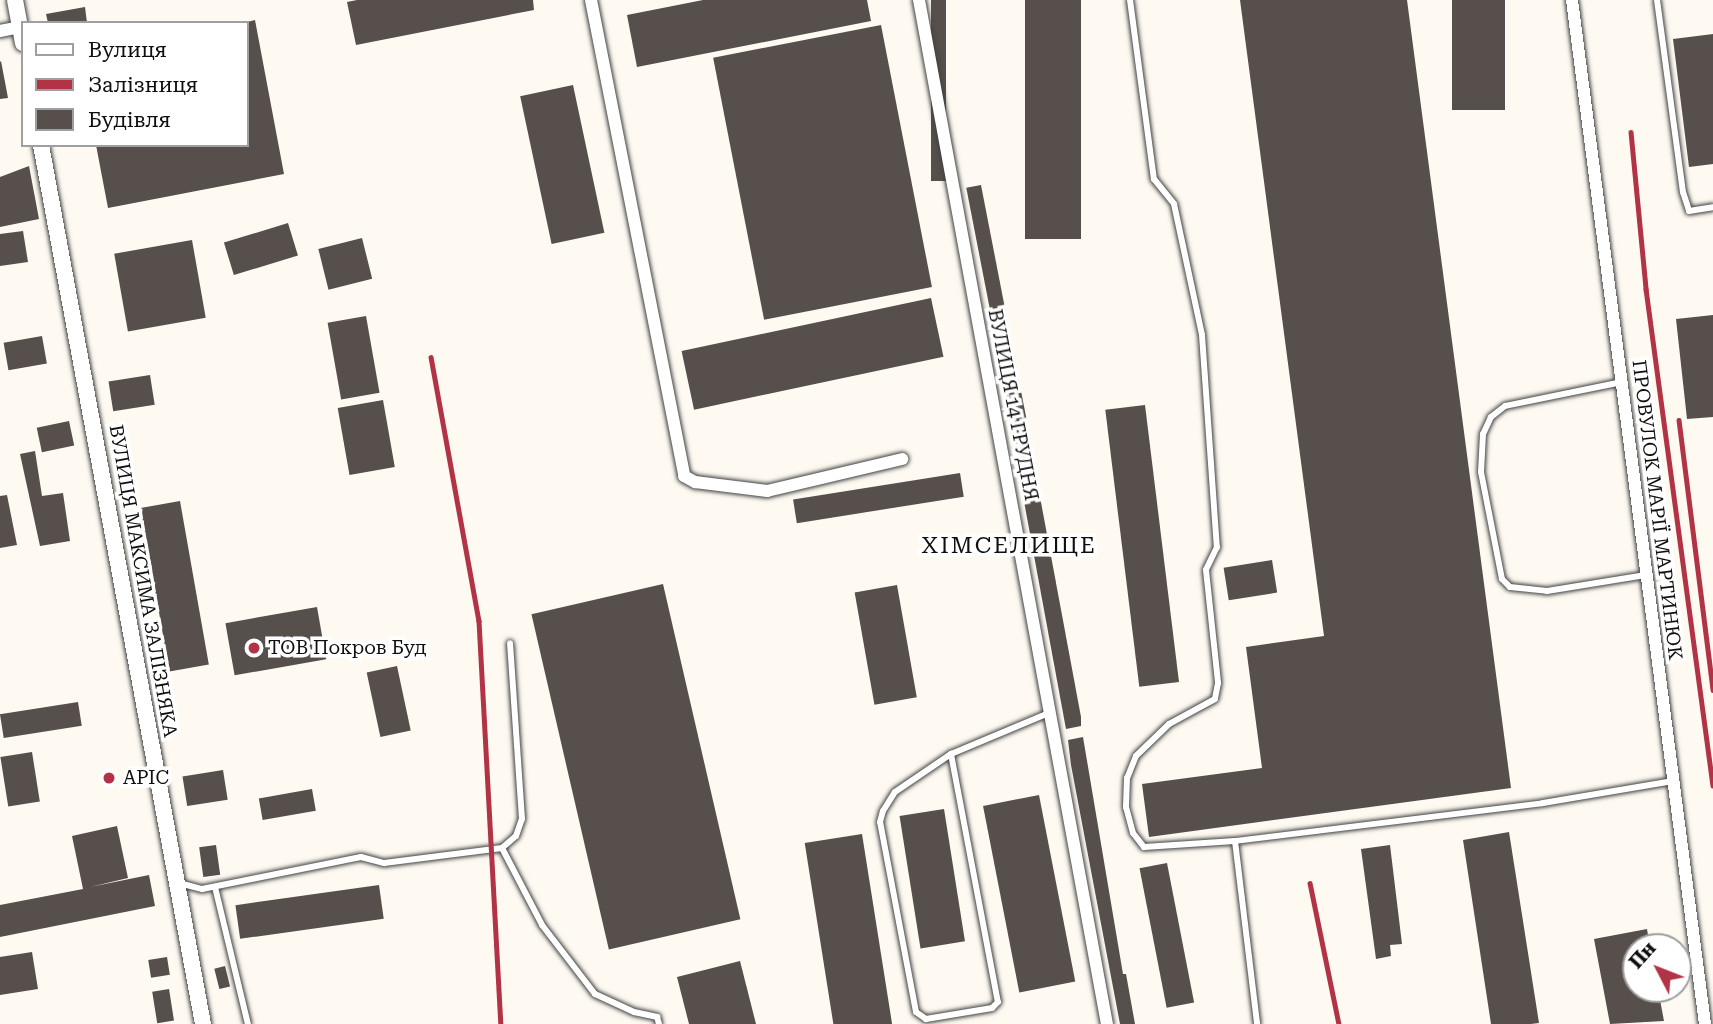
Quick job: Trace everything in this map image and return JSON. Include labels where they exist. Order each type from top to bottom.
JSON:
[{"type":"street","points":[[0,31],[21,35],[15,0]]},
{"type":"street","points":[[591,0],[684,476],[695,482],[767,491],[902,459]]},
{"type":"street","name":"ВУЛИЦЯ 14 ГРУДНЯ","points":[[919,0],[1107,1024]]},
{"type":"street","name":"ПРОВУЛОК МАРІЇ МАРТИНЮК","points":[[1573,0],[1705,1024]]},
{"type":"street","name":"ВУЛИЦЯ МАКСИМА ЗАЛІЗНЯКА","points":[[41,147],[203,1024]]},
{"type":"lane","points":[[1130,0],[1154,179],[1174,204],[1202,335],[1217,535],[1217,547],[1206,570],[1218,683],[1215,699],[1169,724],[1136,756],[1126,778],[1126,807],[1133,833],[1144,847],[1235,841],[1543,803],[1673,781]]},
{"type":"lane","points":[[1657,0],[1683,192],[1689,211],[1713,208]]},
{"type":"lane","points":[[1622,382],[1505,406],[1491,417],[1483,434],[1481,472],[1502,579],[1510,587],[1547,591],[1646,575]]},
{"type":"lane","points":[[177,883],[215,887],[361,857],[384,863],[502,848],[516,836],[522,819],[510,643]]},
{"type":"lane","points":[[951,754],[998,1002],[992,1008],[926,1019],[915,1012],[880,822],[895,792],[951,754],[1050,713]]},
{"type":"lane","points":[[1235,841],[1257,1024]]},
{"type":"lane","points":[[502,848],[542,925],[595,994],[634,1012],[657,1017],[659,1024]]},
{"type":"lane","points":[[215,887],[248,1024]]},
{"type":"building","points":[[533,0],[534,10],[356,45],[347,2]]},
{"type":"building","points":[[703,0],[867,0],[871,21],[637,67],[627,15]]},
{"type":"building","points":[[931,0],[946,0],[946,181],[931,181]]},
{"type":"building","points":[[1025,0],[1081,0],[1081,239],[1025,239]]},
{"type":"building","points":[[1240,0],[1407,0],[1511,788],[1149,837],[1142,784],[1262,768],[1246,647],[1324,636]]},
{"type":"building","points":[[1452,0],[1505,0],[1505,110],[1452,110]]},
{"type":"building","points":[[85,7],[87,21],[48,21],[46,14]]},
{"type":"building","points":[[255,20],[284,174],[108,208],[96,147],[248,147],[248,22]]},
{"type":"building","points":[[881,25],[932,287],[764,320],[713,58]]},
{"type":"building","points":[[1713,34],[1713,164],[1689,167],[1673,39]]},
{"type":"building","points":[[0,62],[8,98],[0,99]]},
{"type":"building","points":[[573,85],[604,233],[552,244],[520,96]]},
{"type":"building","points":[[29,166],[39,219],[0,227],[0,177]]},
{"type":"building","points":[[981,185],[1031,441],[1016,444],[966,188]]},
{"type":"building","points":[[288,223],[298,256],[234,275],[224,243]]},
{"type":"building","points":[[23,231],[28,262],[0,266],[0,234]]},
{"type":"building","points":[[362,238],[372,279],[328,290],[318,249]]},
{"type":"building","points":[[192,240],[206,318],[128,332],[114,254]]},
{"type":"building","points":[[931,298],[943,357],[694,410],[682,351]]},
{"type":"building","points":[[1713,315],[1713,417],[1687,419],[1676,319]]},
{"type":"building","points":[[366,316],[380,393],[341,400],[328,323]]},
{"type":"building","points":[[42,336],[47,364],[8,370],[4,343]]},
{"type":"building","points":[[150,375],[155,405],[113,411],[109,382]]},
{"type":"building","points":[[383,400],[395,467],[350,475],[338,408]]},
{"type":"building","points":[[1145,405],[1179,682],[1139,687],[1105,410]]},
{"type":"building","points":[[69,421],[74,445],[42,452],[37,428]]},
{"type":"building","points":[[35,451],[42,496],[63,493],[70,541],[40,546],[20,454]]},
{"type":"building","points":[[1032,454],[1081,717],[1081,726],[1066,729],[1016,458]]},
{"type":"building","points":[[960,473],[964,497],[797,523],[793,499]]},
{"type":"building","points":[[7,495],[17,545],[0,548],[0,496]]},
{"type":"building","points":[[180,501],[209,664],[169,671],[141,508]]},
{"type":"building","points":[[1272,560],[1277,593],[1229,600],[1224,568]]},
{"type":"building","points":[[663,584],[740,919],[609,950],[531,614]]},
{"type":"building","points":[[897,585],[917,697],[874,705],[855,592]]},
{"type":"building","points":[[317,607],[326,659],[235,675],[225,623]]},
{"type":"building","points":[[397,666],[411,731],[380,737],[367,672]]},
{"type":"building","points":[[78,702],[82,726],[4,738],[0,714]]},
{"type":"building","points":[[1083,737],[1123,974],[1126,974],[1135,1024],[1120,1024],[1071,765],[1068,740]]},
{"type":"building","points":[[32,752],[40,801],[8,806],[0,757]]},
{"type":"building","points":[[223,770],[228,800],[187,806],[183,776]]},
{"type":"building","points":[[312,789],[316,811],[263,820],[259,798]]},
{"type":"building","points":[[1039,795],[1075,982],[1019,992],[983,806]]},
{"type":"building","points":[[944,809],[965,941],[921,948],[900,816]]},
{"type":"building","points":[[117,826],[128,878],[90,887],[149,875],[155,906],[0,937],[0,905],[83,889],[72,836]]},
{"type":"building","points":[[1509,832],[1539,1023],[1491,1024],[1463,840]]},
{"type":"building","points":[[862,834],[892,1024],[833,1024],[805,843]]},
{"type":"building","points":[[216,845],[220,875],[203,877],[199,847]]},
{"type":"building","points":[[1390,845],[1402,944],[1390,945],[1391,956],[1376,959],[1361,849]]},
{"type":"building","points":[[1167,863],[1194,1002],[1167,1008],[1140,868]]},
{"type":"building","points":[[379,885],[384,919],[240,939],[235,905]]},
{"type":"building","points":[[1647,929],[1648,933],[1626,933]]},
{"type":"building","points":[[1622,934],[1622,1003],[1661,1003],[1664,1021],[1610,1024],[1594,939]]},
{"type":"building","points":[[32,952],[38,989],[0,995],[0,957]]},
{"type":"building","points":[[167,957],[170,975],[151,978],[148,960]]},
{"type":"building","points":[[740,961],[756,1024],[689,1024],[677,977]]},
{"type":"building","points":[[225,966],[230,986],[219,989],[214,969]]},
{"type":"building","points":[[169,989],[174,1021],[157,1023],[152,992]]},
{"type":"railway","points":[[1631,132],[1646,289],[1713,786]]},
{"type":"railway","points":[[431,357],[479,621],[501,1024]]},
{"type":"railway","points":[[1679,420],[1713,690]]},
{"type":"railway","points":[[1310,883],[1339,1024]]},
{"type":"place","name":"ТОВ Покров Буд","points":[[254,648]]},
{"type":"place","name":"АРІС","points":[[109,778]]},
{"type":"district","name":"ХІМСЕЛИЩЕ","points":[[1009,546]]}]
